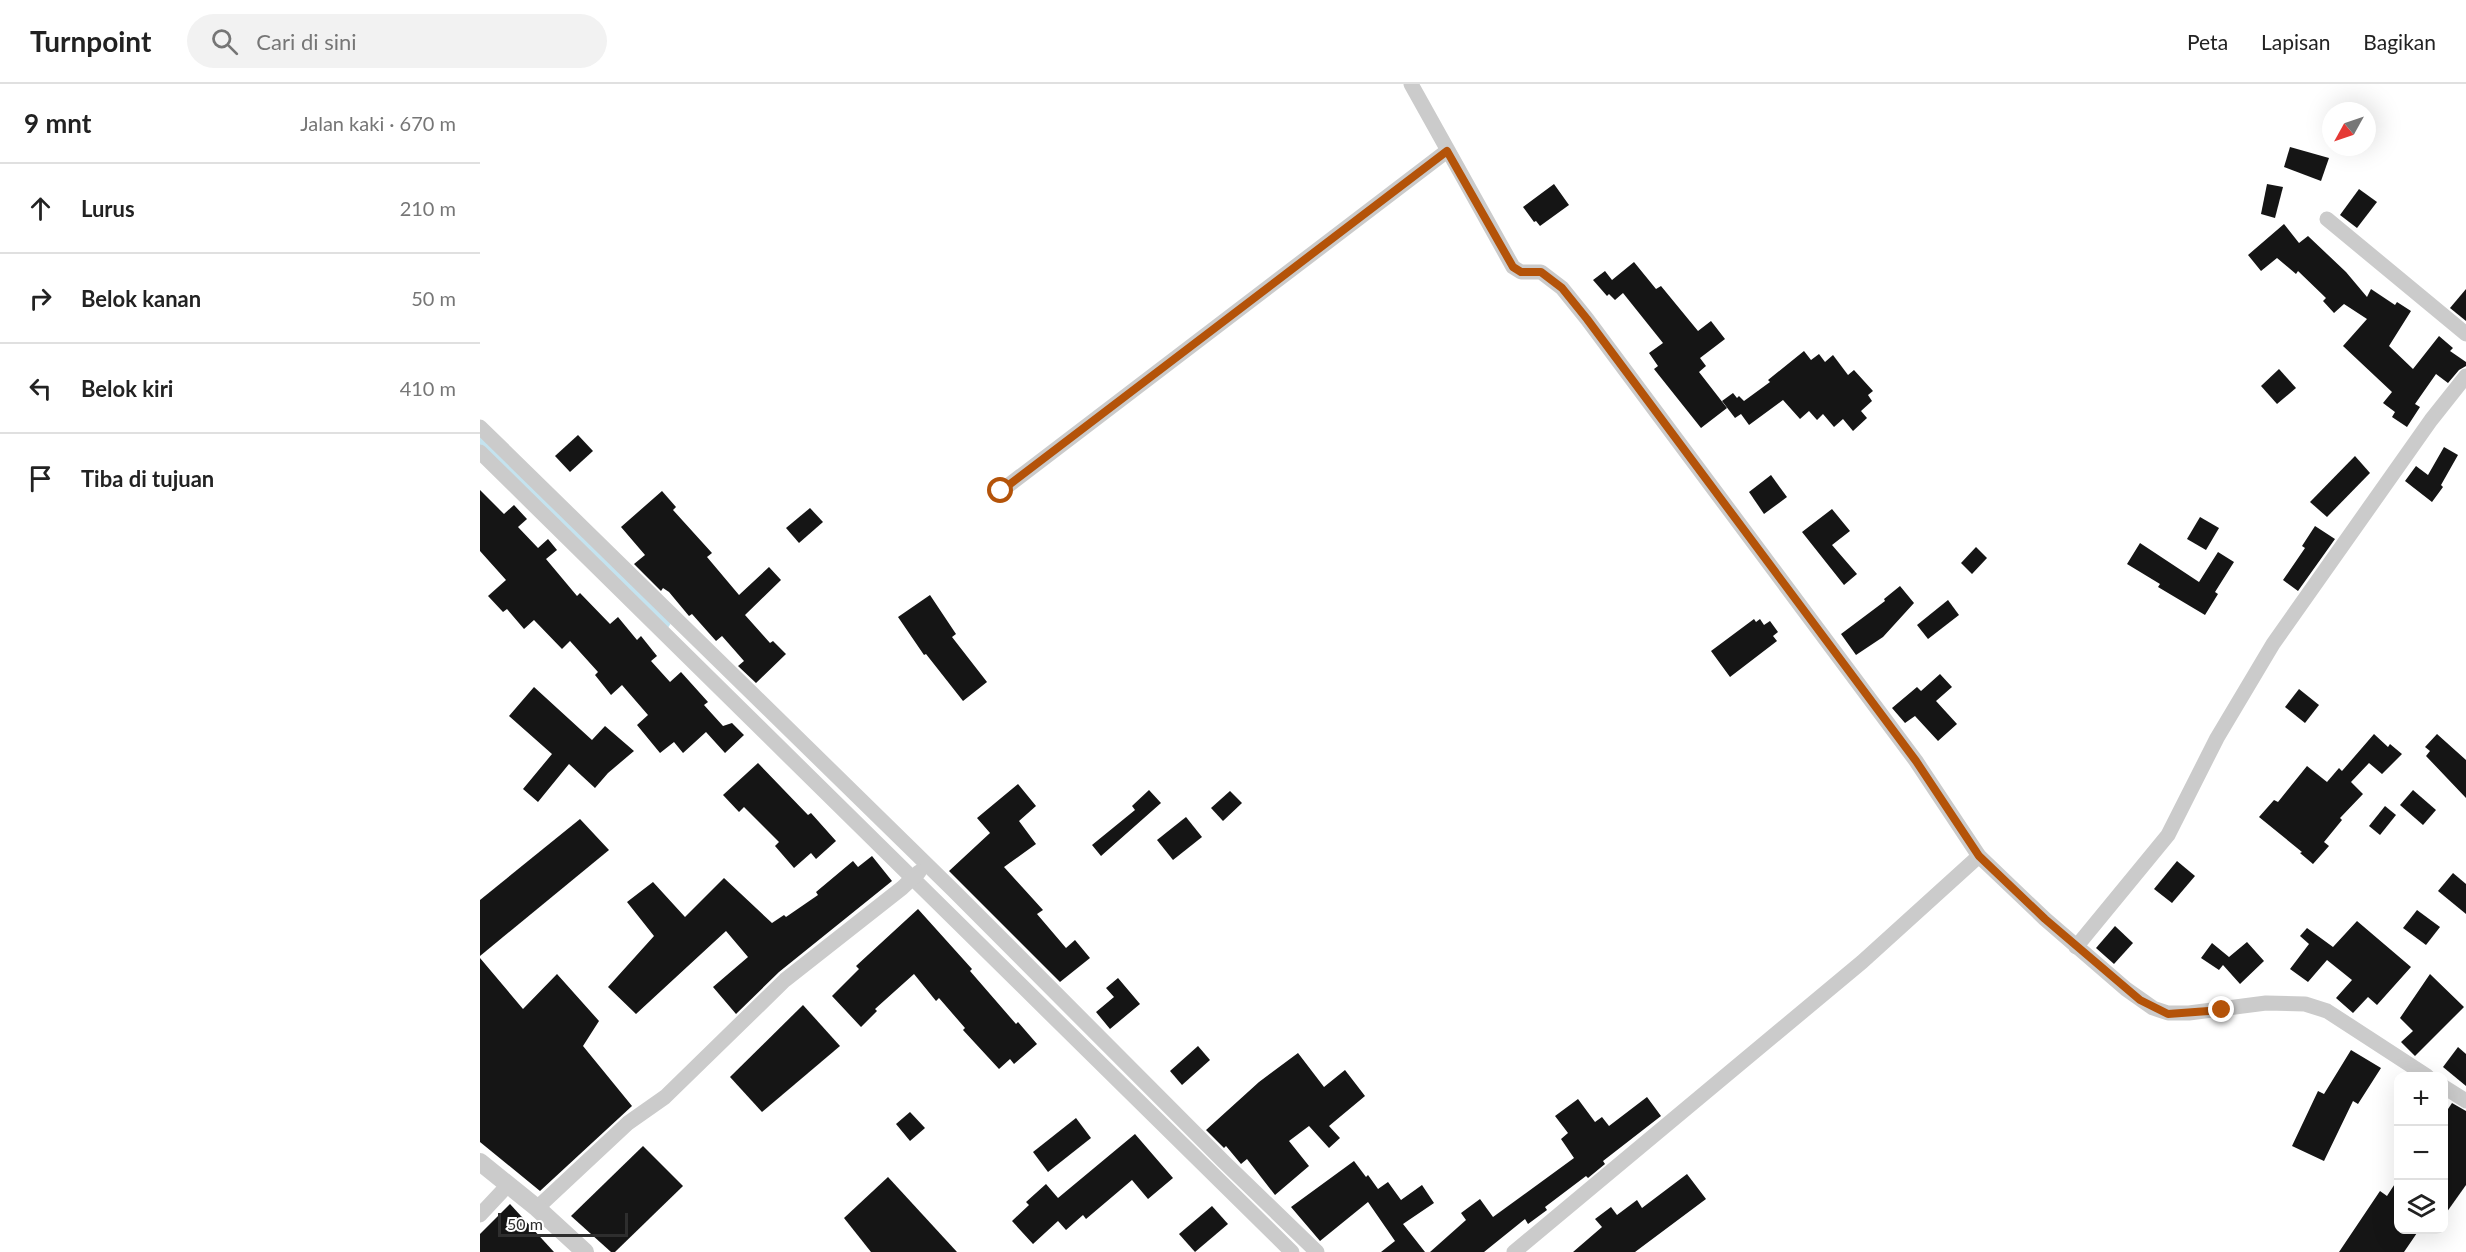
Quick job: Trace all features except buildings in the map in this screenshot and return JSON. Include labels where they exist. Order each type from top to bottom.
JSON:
[{"type":"street","points":[[1411,84],[1513,267],[1521,272],[1541,272],[1562,288],[1587,319],[1916,761],[1979,856],[2076,947],[2140,1000],[2168,1014],[2222,1010],[2266,1003],[2305,1004],[2327,1011],[2419,1072]]},
{"type":"street","points":[[1001,491],[1447,151]]},
{"type":"street","points":[[2327,219],[2466,334]]},
{"type":"street","points":[[2076,947],[2168,835],[2217,738],[2273,644],[2431,420],[2466,376]]},
{"type":"street","points":[[480,427],[920,871],[1292,1252]]},
{"type":"street","points":[[480,452],[1317,1252]]},
{"type":"street","points":[[1514,1252],[1862,962],[1979,856]]},
{"type":"street","points":[[537,1208],[628,1123],[665,1097],[785,980],[920,871]]},
{"type":"street","points":[[2448,1090],[2466,1101]]},
{"type":"street","points":[[480,1162],[537,1208],[585,1252]]},
{"type":"street","points":[[480,1215],[508,1185]]},
{"type":"waterway","points":[[480,441],[662,621]]},
{"type":"route","points":[[1001,491],[1447,151],[1513,267],[1521,272],[1530,270],[1541,272],[1562,288],[1587,319],[1916,761],[1979,856],[2045,919],[2140,1000],[2168,1014],[2222,1010]]}]
